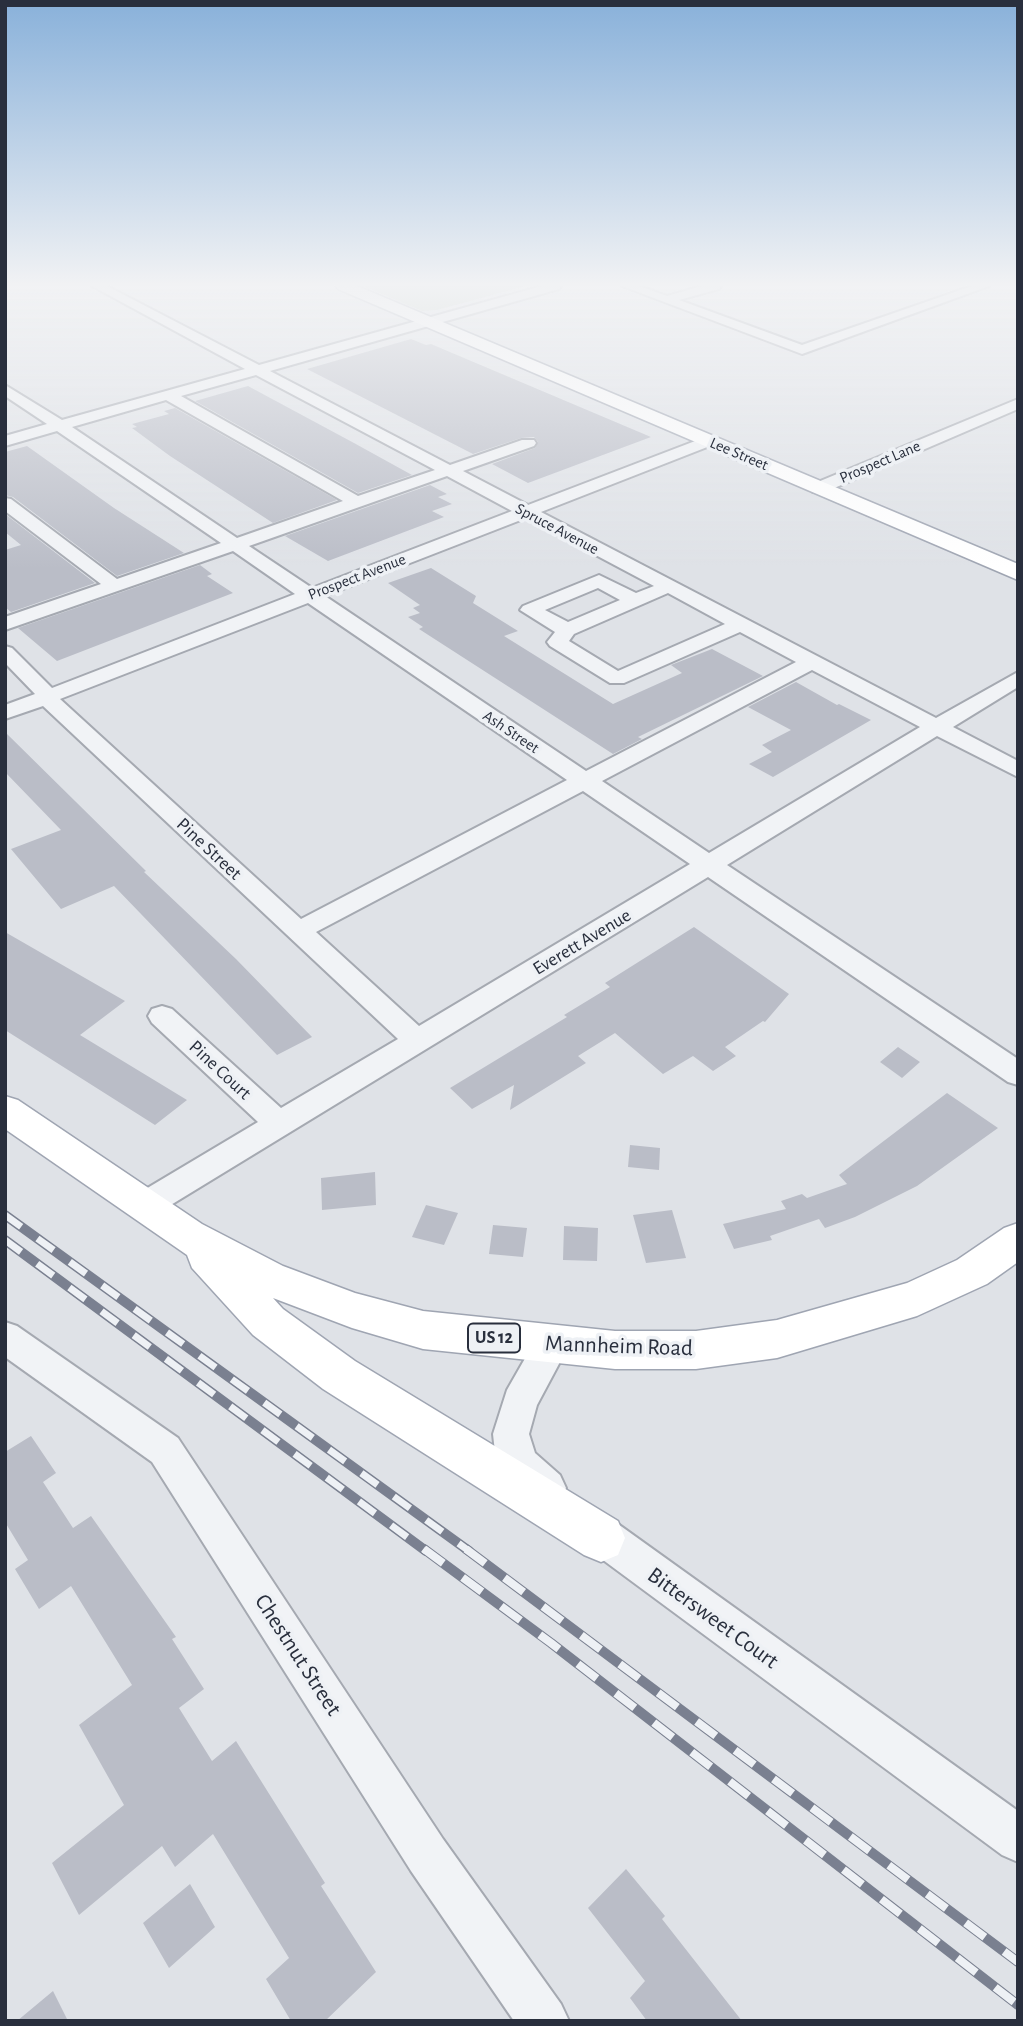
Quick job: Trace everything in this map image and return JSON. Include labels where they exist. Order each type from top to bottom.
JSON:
[{"type":"main road","name":"Lee Street","points":[[568,381],[1018,573]]},
{"type":"main road","name":"Mannheim Road","points":[[5,1110],[188,1236],[268,1278],[352,1310],[423,1330],[615,1350],[696,1350],[776,1339],[917,1298],[972,1272],[1018,1240]]},
{"type":"main road","points":[[188,1236],[268,1322],[338,1375],[601,1538]]},
{"type":"street","points":[[5,441],[220,381]]},
{"type":"street","name":"Spruce Avenue","points":[[278,381],[1018,770]]},
{"type":"street","name":"Ash Street","points":[[5,389],[1018,1074]]},
{"type":"street","points":[[168,395],[356,502]]},
{"type":"street","name":"Prospect Lane","points":[[819,488],[1018,403]]},
{"type":"street","name":"Prospect Avenue","points":[[5,713],[709,441]]},
{"type":"street","points":[[5,624],[528,443]]},
{"type":"street","points":[[5,503],[115,586]]},
{"type":"street","points":[[567,630],[530,610],[599,581],[635,601]]},
{"type":"street","points":[[667,587],[567,630],[557,642],[617,679],[739,625]]},
{"type":"street","name":"Pine Street","points":[[5,652],[37,682],[56,708],[418,1041]]},
{"type":"street","points":[[298,930],[811,662]]},
{"type":"street","name":"Everett Avenue","points":[[145,1205],[1018,678]]},
{"type":"street","name":"Pine Court","points":[[162,1016],[279,1125]]},
{"type":"street","name":"Chestnut Street","points":[[5,1336],[164,1450],[427,1855],[544,2021]]},
{"type":"street","name":"Bittersweet Court","points":[[551,1345],[520,1402],[511,1434],[514,1452],[522,1465],[601,1538],[1018,1839]]},
{"type":"building","points":[[330,381],[517,381],[651,437],[528,483],[492,464],[535,448],[538,442],[534,437],[521,438],[473,454]]},
{"type":"building","points":[[248,386],[412,475],[358,493],[195,401]]},
{"type":"building","points":[[175,408],[337,500],[273,523],[132,428],[137,427],[132,424],[169,414],[164,411]]},
{"type":"building","points":[[27,446],[114,508],[184,553],[117,576],[13,497],[5,495],[5,452]]},
{"type":"building","points":[[430,485],[447,494],[438,497],[452,504],[432,511],[444,517],[328,561],[285,536]]},
{"type":"building","points":[[5,514],[95,583],[11,612],[5,607],[5,550],[21,545],[5,532]]},
{"type":"building","points":[[200,565],[212,574],[207,576],[233,593],[57,661],[18,628]]},
{"type":"building","points":[[431,568],[476,596],[473,603],[518,631],[504,636],[613,704],[682,673],[671,665],[712,649],[763,676],[638,737],[642,739],[613,754],[419,629],[423,627],[408,617],[420,613],[413,608],[420,605],[388,583]]},
{"type":"building","points":[[796,682],[871,720],[773,777],[749,764],[772,752],[762,745],[791,730],[748,707]]},
{"type":"building","points":[[5,732],[312,1037],[277,1055],[114,886],[61,909],[11,849],[61,830],[5,772]]},
{"type":"building","points":[[694,927],[789,994],[765,1022],[725,1047],[736,1056],[713,1071],[693,1056],[663,1074],[615,1033],[578,1056],[586,1063],[510,1110],[514,1085],[472,1109],[450,1088],[567,1017],[564,1015],[610,987],[605,983]]},
{"type":"building","points":[[5,932],[125,1001],[80,1035],[187,1100],[155,1125],[5,1030]]},
{"type":"building","points":[[898,1047],[920,1062],[902,1078],[880,1062]]},
{"type":"building","points":[[947,1093],[998,1128],[917,1186],[855,1217],[825,1228],[819,1219],[770,1236],[772,1240],[734,1249],[723,1224],[786,1209],[781,1201],[802,1194],[807,1198],[847,1184],[839,1175]]},
{"type":"building","points":[[630,1145],[660,1148],[659,1170],[628,1167]]},
{"type":"building","points":[[375,1172],[376,1205],[322,1210],[321,1178]]},
{"type":"building","points":[[426,1205],[458,1213],[444,1245],[412,1237]]},
{"type":"building","points":[[672,1210],[686,1258],[646,1263],[633,1215]]},
{"type":"building","points":[[493,1225],[527,1228],[523,1257],[489,1254]]},
{"type":"building","points":[[564,1226],[598,1228],[597,1261],[563,1260]]},
{"type":"building","points":[[31,1436],[56,1473],[43,1482],[73,1528],[91,1516],[176,1637],[172,1639],[204,1689],[179,1708],[212,1761],[236,1741],[325,1883],[321,1886],[376,1972],[325,2021],[291,2021],[266,1979],[289,1958],[213,1834],[175,1867],[162,1846],[79,1915],[52,1863],[124,1805],[79,1725],[132,1685],[71,1586],[39,1609],[15,1569],[28,1560],[5,1522],[5,1452]]},
{"type":"building","points":[[626,1869],[665,1916],[662,1919],[742,2021],[647,2021],[630,1998],[645,1981],[588,1908]]},
{"type":"building","points":[[190,1884],[215,1927],[169,1968],[143,1923]]},
{"type":"building","points":[[53,1991],[68,2021],[17,2021]]},
{"type":"railway","points":[[5,1215],[469,1551]]},
{"type":"railway","points":[[5,1240],[426,1551]]},
{"type":"railway","points":[[424,1549],[551,1643],[1018,2005]]},
{"type":"railway","points":[[466,1549],[1018,1962]]}]
